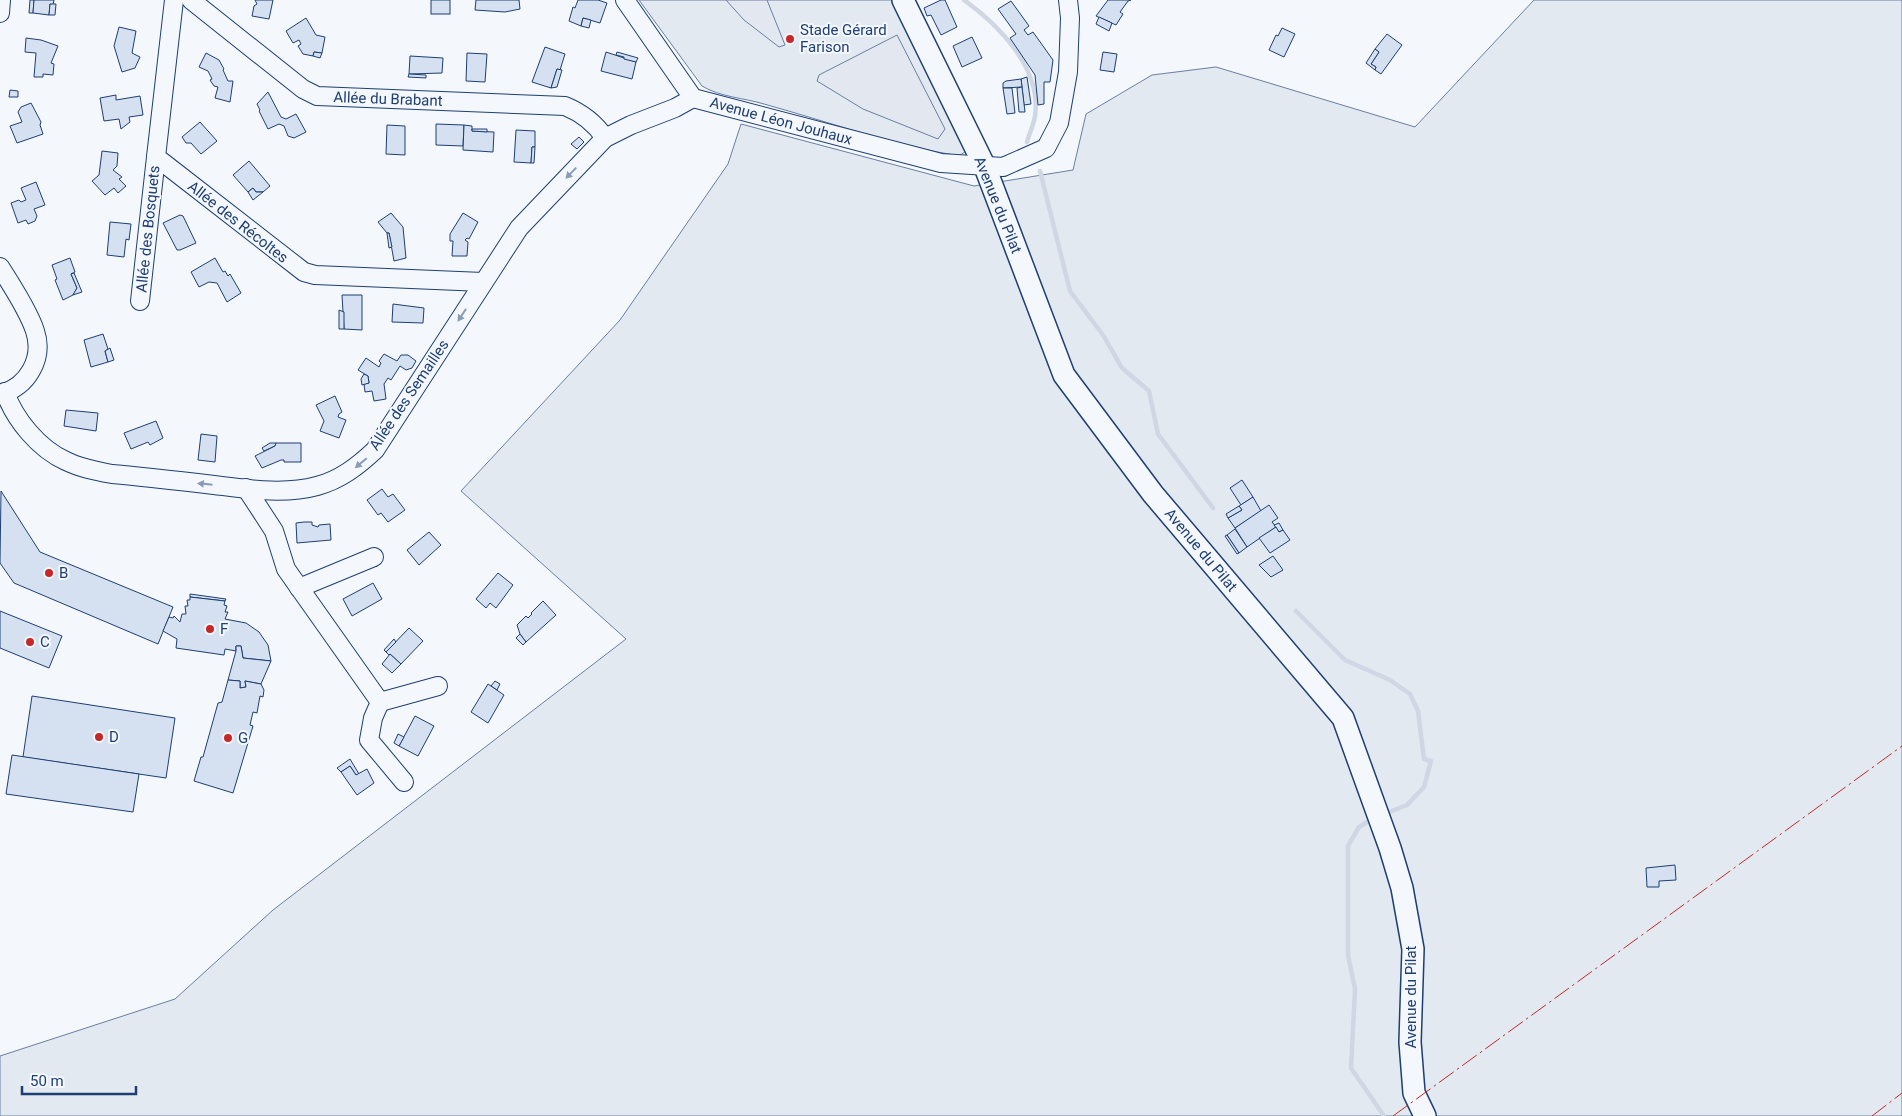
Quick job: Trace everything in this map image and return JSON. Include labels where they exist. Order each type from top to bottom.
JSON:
[{"type":"main road","name":"Avenue du Pilat","points":[[903,0],[985,167],[1064,375],[1153,494],[1342,718],[1374,802],[1402,888],[1413,950],[1410,1042],[1414,1093],[1425,1116]]},
{"type":"street","points":[[0,13],[1,0]]},
{"type":"street","points":[[156,157],[174,0]]},
{"type":"street","name":"Allée du Brabant","points":[[191,0],[303,89],[317,96],[565,106],[588,119],[606,138]]},
{"type":"street","name":"Avenue Léon Jouhaux","points":[[625,0],[693,98],[941,163],[985,167],[1003,167],[1046,148],[1059,123],[1068,72],[1070,18],[1068,0]]},
{"type":"street","name":"Allée des Semailles","points":[[2,393],[18,418],[47,449],[66,461],[88,469],[112,474],[246,488],[294,490],[318,486],[356,467],[375,450],[518,228],[606,138],[675,108],[693,98]]},
{"type":"street","name":"Allée des Récoltes","points":[[156,157],[304,272],[315,275],[483,282]]},
{"type":"street","name":"Allée des Bosquets","points":[[140,301],[156,157]]},
{"type":"street","points":[[0,267],[35,332],[38,355],[30,372],[20,384],[2,393]]},
{"type":"street","points":[[246,488],[274,531],[286,569],[380,702]]},
{"type":"street","points":[[299,588],[374,557]]},
{"type":"street","points":[[380,702],[438,686]]},
{"type":"street","points":[[380,702],[373,718],[369,740],[404,782]]},
{"type":"shaded area","name":"Stade Gérard Farison","points":[[639,0],[892,0],[932,78],[966,151],[959,156],[910,146],[709,90],[702,86]]},
{"type":"shaded area","points":[[726,0],[767,0],[785,45],[779,47],[744,20]]},
{"type":"shaded area","points":[[1534,0],[1902,0],[1902,1116],[0,1116],[0,1056],[175,999],[273,910],[626,639],[461,491],[620,320],[728,164],[741,124],[974,186],[1073,170],[1086,114],[1152,75],[1216,67],[1415,127]]},
{"type":"shaded area","points":[[897,35],[945,129],[938,139],[863,109],[817,81],[819,75]]},
{"type":"building","points":[[30,0],[34,0],[33,13],[29,13]]},
{"type":"building","points":[[34,0],[54,0],[53,5],[50,4],[49,15],[33,13]]},
{"type":"building","points":[[255,0],[273,0],[269,19],[252,16],[254,6],[257,4]]},
{"type":"building","points":[[431,0],[450,0],[450,14],[431,14]]},
{"type":"building","points":[[476,0],[519,0],[520,9],[505,12],[475,10]]},
{"type":"building","points":[[578,0],[598,0],[607,3],[600,23],[583,18],[581,26],[569,21],[573,7],[575,8]]},
{"type":"building","points":[[945,0],[957,27],[941,35],[931,15],[927,16],[924,8]]},
{"type":"building","points":[[1108,0],[1131,0],[1128,1],[1120,12],[1123,14],[1116,25],[1096,16]]},
{"type":"building","points":[[1011,1],[1029,26],[1024,30],[1028,35],[1033,32],[1053,60],[1050,82],[1044,82],[1044,104],[1038,105],[1035,75],[1010,38],[1016,34],[998,9]]},
{"type":"building","points":[[50,4],[56,4],[55,15],[49,15]]},
{"type":"building","points":[[1099,17],[1112,23],[1109,31],[1096,24]]},
{"type":"building","points":[[306,18],[316,35],[325,37],[322,53],[314,52],[313,56],[303,54],[298,46],[301,44],[299,40],[293,43],[286,31]]},
{"type":"building","points":[[583,18],[591,20],[589,28],[581,26]]},
{"type":"building","points":[[119,27],[136,31],[132,53],[140,57],[135,68],[122,72],[114,46]]},
{"type":"building","points":[[1282,28],[1295,34],[1284,57],[1269,50],[1276,35],[1278,36]]},
{"type":"building","points":[[1387,34],[1402,45],[1381,74],[1371,64],[1379,52],[1375,49]]},
{"type":"building","points":[[972,37],[982,58],[962,67],[953,46]]},
{"type":"building","points":[[26,38],[41,40],[58,46],[51,63],[54,64],[53,75],[43,74],[43,77],[34,77],[36,53],[25,52]]},
{"type":"building","points":[[545,47],[565,54],[560,70],[557,69],[551,88],[532,82]]},
{"type":"building","points":[[1375,49],[1379,52],[1371,64],[1376,67],[1375,70],[1366,63]]},
{"type":"building","points":[[314,52],[322,53],[320,58],[313,56]]},
{"type":"building","points":[[606,52],[636,62],[632,79],[601,71]]},
{"type":"building","points":[[617,52],[638,58],[636,62],[624,59],[624,57],[616,55]]},
{"type":"building","points":[[1103,52],[1117,54],[1114,72],[1100,70]]},
{"type":"building","points":[[206,53],[219,60],[228,81],[233,81],[230,102],[215,98],[218,87],[214,86],[210,80],[212,79],[208,71],[199,67]]},
{"type":"building","points":[[467,53],[487,54],[485,82],[466,81]]},
{"type":"building","points":[[410,56],[443,58],[442,73],[409,74]]},
{"type":"building","points":[[557,69],[562,70],[557,87],[551,88]]},
{"type":"building","points":[[409,74],[426,75],[426,78],[408,77]]},
{"type":"building","points":[[1027,77],[1031,104],[1024,105],[1021,79]]},
{"type":"building","points":[[1021,79],[1022,87],[1003,88],[1003,83],[1006,81]]},
{"type":"building","points":[[1022,87],[1025,112],[1019,112],[1017,88]]},
{"type":"building","points":[[1003,88],[1012,88],[1015,113],[1007,114]]},
{"type":"building","points":[[10,90],[18,91],[18,97],[9,97]]},
{"type":"building","points":[[268,92],[281,117],[286,119],[296,114],[306,132],[294,138],[288,136],[284,126],[279,124],[268,129],[257,104]]},
{"type":"building","points":[[116,95],[116,100],[140,96],[143,115],[129,117],[130,122],[121,129],[119,119],[104,121],[100,98]]},
{"type":"building","points":[[31,103],[41,122],[43,134],[17,143],[10,126],[22,122],[18,112],[21,107]]},
{"type":"building","points":[[200,122],[217,141],[201,154],[191,143],[186,143],[182,137]]},
{"type":"building","points":[[436,124],[464,125],[463,146],[436,145]]},
{"type":"building","points":[[387,125],[405,126],[405,155],[386,154]]},
{"type":"building","points":[[464,125],[472,126],[472,131],[494,132],[493,152],[463,150]]},
{"type":"building","points":[[472,129],[487,129],[487,132],[472,131]]},
{"type":"building","points":[[516,130],[535,131],[535,147],[532,147],[531,163],[514,162]]},
{"type":"building","points":[[579,137],[584,142],[577,149],[571,144]]},
{"type":"building","points":[[532,147],[535,147],[534,163],[531,163]]},
{"type":"building","points":[[102,151],[118,153],[117,166],[113,170],[122,177],[119,179],[126,186],[118,193],[114,188],[105,195],[92,181],[99,175]]},
{"type":"building","points":[[249,161],[270,186],[263,192],[256,192],[253,188],[248,192],[233,175]]},
{"type":"building","points":[[36,182],[45,205],[34,209],[37,216],[35,221],[28,224],[26,220],[18,223],[11,203],[26,200],[21,188]]},
{"type":"building","points":[[253,188],[256,192],[263,192],[253,200],[248,192]]},
{"type":"building","points":[[391,213],[403,227],[406,258],[394,261],[389,233],[378,222]]},
{"type":"building","points":[[463,213],[478,222],[469,239],[465,240],[468,242],[467,256],[452,256],[453,241],[450,241],[450,234]]},
{"type":"building","points":[[180,215],[183,216],[196,243],[177,250],[163,223]]},
{"type":"building","points":[[110,222],[131,224],[129,240],[126,239],[124,257],[107,255]]},
{"type":"building","points":[[387,233],[389,233],[392,247],[389,248]]},
{"type":"building","points":[[70,258],[75,272],[71,274],[77,288],[73,295],[63,300],[55,280],[57,279],[52,265]]},
{"type":"building","points":[[215,258],[223,272],[225,271],[228,276],[230,274],[241,293],[227,302],[217,283],[209,282],[199,287],[191,272]]},
{"type":"building","points":[[74,273],[82,292],[73,295],[77,288],[71,274]]},
{"type":"building","points":[[342,295],[362,295],[362,330],[344,329]]},
{"type":"building","points":[[393,304],[424,308],[423,323],[392,322]]},
{"type":"building","points":[[339,310],[344,312],[344,329],[339,329]]},
{"type":"building","points":[[103,334],[108,349],[105,351],[108,362],[91,367],[84,340]]},
{"type":"building","points":[[110,348],[114,360],[108,362],[105,351]]},
{"type":"building","points":[[384,354],[397,361],[401,355],[408,355],[416,361],[412,368],[406,370],[400,366],[391,380],[388,378],[384,384],[386,399],[374,401],[372,391],[365,392],[364,384],[369,383],[368,376],[358,370],[366,358],[379,367],[381,363],[379,361]]},
{"type":"building","points":[[364,374],[368,376],[369,383],[362,385],[361,379]]},
{"type":"building","points":[[335,396],[342,412],[338,417],[346,420],[339,438],[320,431],[324,421],[316,405]]},
{"type":"building","points":[[66,410],[98,413],[96,431],[64,426]]},
{"type":"building","points":[[156,421],[163,438],[150,445],[148,442],[131,449],[124,433]]},
{"type":"building","points":[[201,434],[217,436],[215,462],[198,460]]},
{"type":"building","points":[[270,443],[276,443],[275,446],[264,451],[262,448]]},
{"type":"building","points":[[276,443],[301,443],[301,462],[284,462],[284,460],[281,460],[262,468],[255,456],[275,446]]},
{"type":"building","points":[[1242,480],[1253,497],[1241,505],[1230,488]]},
{"type":"building","points":[[382,489],[388,497],[393,494],[405,510],[388,522],[381,513],[378,515],[367,500]]},
{"type":"building","name":"B","points":[[1,491],[40,552],[173,607],[158,644],[14,583],[0,563]]},
{"type":"building","points":[[1253,497],[1261,511],[1235,528],[1228,518],[1242,510],[1239,506]]},
{"type":"building","points":[[1269,505],[1278,518],[1272,522],[1276,527],[1247,547],[1235,528]]},
{"type":"building","points":[[1239,506],[1242,510],[1228,518],[1226,514]]},
{"type":"building","points":[[312,522],[312,525],[318,527],[319,525],[330,524],[331,540],[297,543],[296,523]]},
{"type":"building","points":[[1279,523],[1283,530],[1279,532],[1274,525]]},
{"type":"building","points":[[1276,527],[1279,532],[1283,530],[1290,540],[1270,553],[1259,538]]},
{"type":"building","points":[[1235,529],[1247,547],[1239,553],[1227,535]]},
{"type":"building","points":[[429,532],[441,545],[419,565],[407,550]]},
{"type":"building","points":[[1227,535],[1239,553],[1237,554],[1225,536]]},
{"type":"building","points":[[1273,556],[1283,570],[1271,577],[1259,565]]},
{"type":"building","points":[[498,573],[513,585],[496,608],[490,603],[486,608],[476,599]]},
{"type":"building","points":[[373,583],[382,599],[352,616],[343,599]]},
{"type":"building","points":[[190,594],[226,599],[225,601],[190,597]]},
{"type":"building","name":"F","points":[[190,597],[225,601],[224,605],[227,606],[225,612],[228,612],[225,619],[246,623],[259,632],[268,645],[271,661],[243,658],[241,646],[236,646],[236,651],[225,649],[224,655],[176,648],[177,639],[163,631],[169,617],[173,618],[174,616],[180,622],[182,614],[186,614],[185,606],[188,606],[187,600],[190,600]]},
{"type":"building","points":[[543,601],[556,615],[526,642],[520,634],[517,625],[526,616],[528,618]]},
{"type":"building","name":"C","points":[[0,611],[62,636],[49,668],[0,648]]},
{"type":"building","points":[[409,628],[423,641],[401,664],[386,652]]},
{"type":"building","points":[[520,634],[526,642],[523,645],[516,638]]},
{"type":"building","points":[[394,639],[396,642],[386,652],[384,650]]},
{"type":"building","points":[[236,646],[241,646],[243,658],[271,661],[261,684],[245,681],[246,687],[240,688],[240,681],[228,680]]},
{"type":"building","points":[[390,654],[401,664],[392,673],[382,664]]},
{"type":"building","name":"G","points":[[228,680],[240,681],[240,688],[246,687],[245,681],[261,684],[264,690],[263,697],[260,696],[257,713],[253,712],[250,725],[253,726],[233,793],[194,781],[201,757],[203,757],[218,703],[222,702]]},
{"type":"building","points":[[495,681],[500,684],[497,690],[491,686]]},
{"type":"building","points":[[488,684],[504,695],[488,723],[471,712]]},
{"type":"building","name":"D","points":[[32,696],[175,718],[166,778],[23,757]]},
{"type":"building","points":[[415,716],[434,726],[418,756],[399,746]]},
{"type":"building","points":[[398,734],[404,737],[399,746],[394,743]]},
{"type":"building","points":[[12,755],[139,774],[133,812],[6,794]]},
{"type":"building","points":[[350,759],[359,774],[356,775],[350,766],[341,772],[337,768]]},
{"type":"building","points":[[350,766],[356,775],[367,769],[374,783],[357,795],[341,772]]},
{"type":"building","points":[[1675,865],[1676,880],[1659,881],[1659,887],[1647,887],[1646,868]]},
{"type":"waterway","points":[[964,0],[1004,35],[1025,65],[1032,82],[1035,99],[1035,116],[1027,142]]},
{"type":"waterway","points":[[1040,171],[1070,291],[1103,335],[1122,368],[1149,391],[1158,434],[1213,508]]},
{"type":"waterway","points":[[1296,611],[1345,660],[1390,680],[1410,694],[1418,711],[1424,759],[1431,761],[1424,787],[1407,805],[1384,814]]},
{"type":"waterway","points":[[1372,819],[1359,827],[1348,846],[1348,955],[1355,989],[1351,1068],[1384,1116]]},
{"type":"power","points":[[1393,1116],[1902,746]]},
{"type":"power","points":[[1872,1116],[1902,1093]]},
{"type":"place","name":"Stade Gérard Farison","points":[[790,39]]},
{"type":"place","name":"B","points":[[49,573]]},
{"type":"place","name":"F","points":[[210,629]]},
{"type":"place","name":"C","points":[[30,642]]},
{"type":"place","name":"D","points":[[99,737]]},
{"type":"place","name":"G","points":[[228,738]]}]
